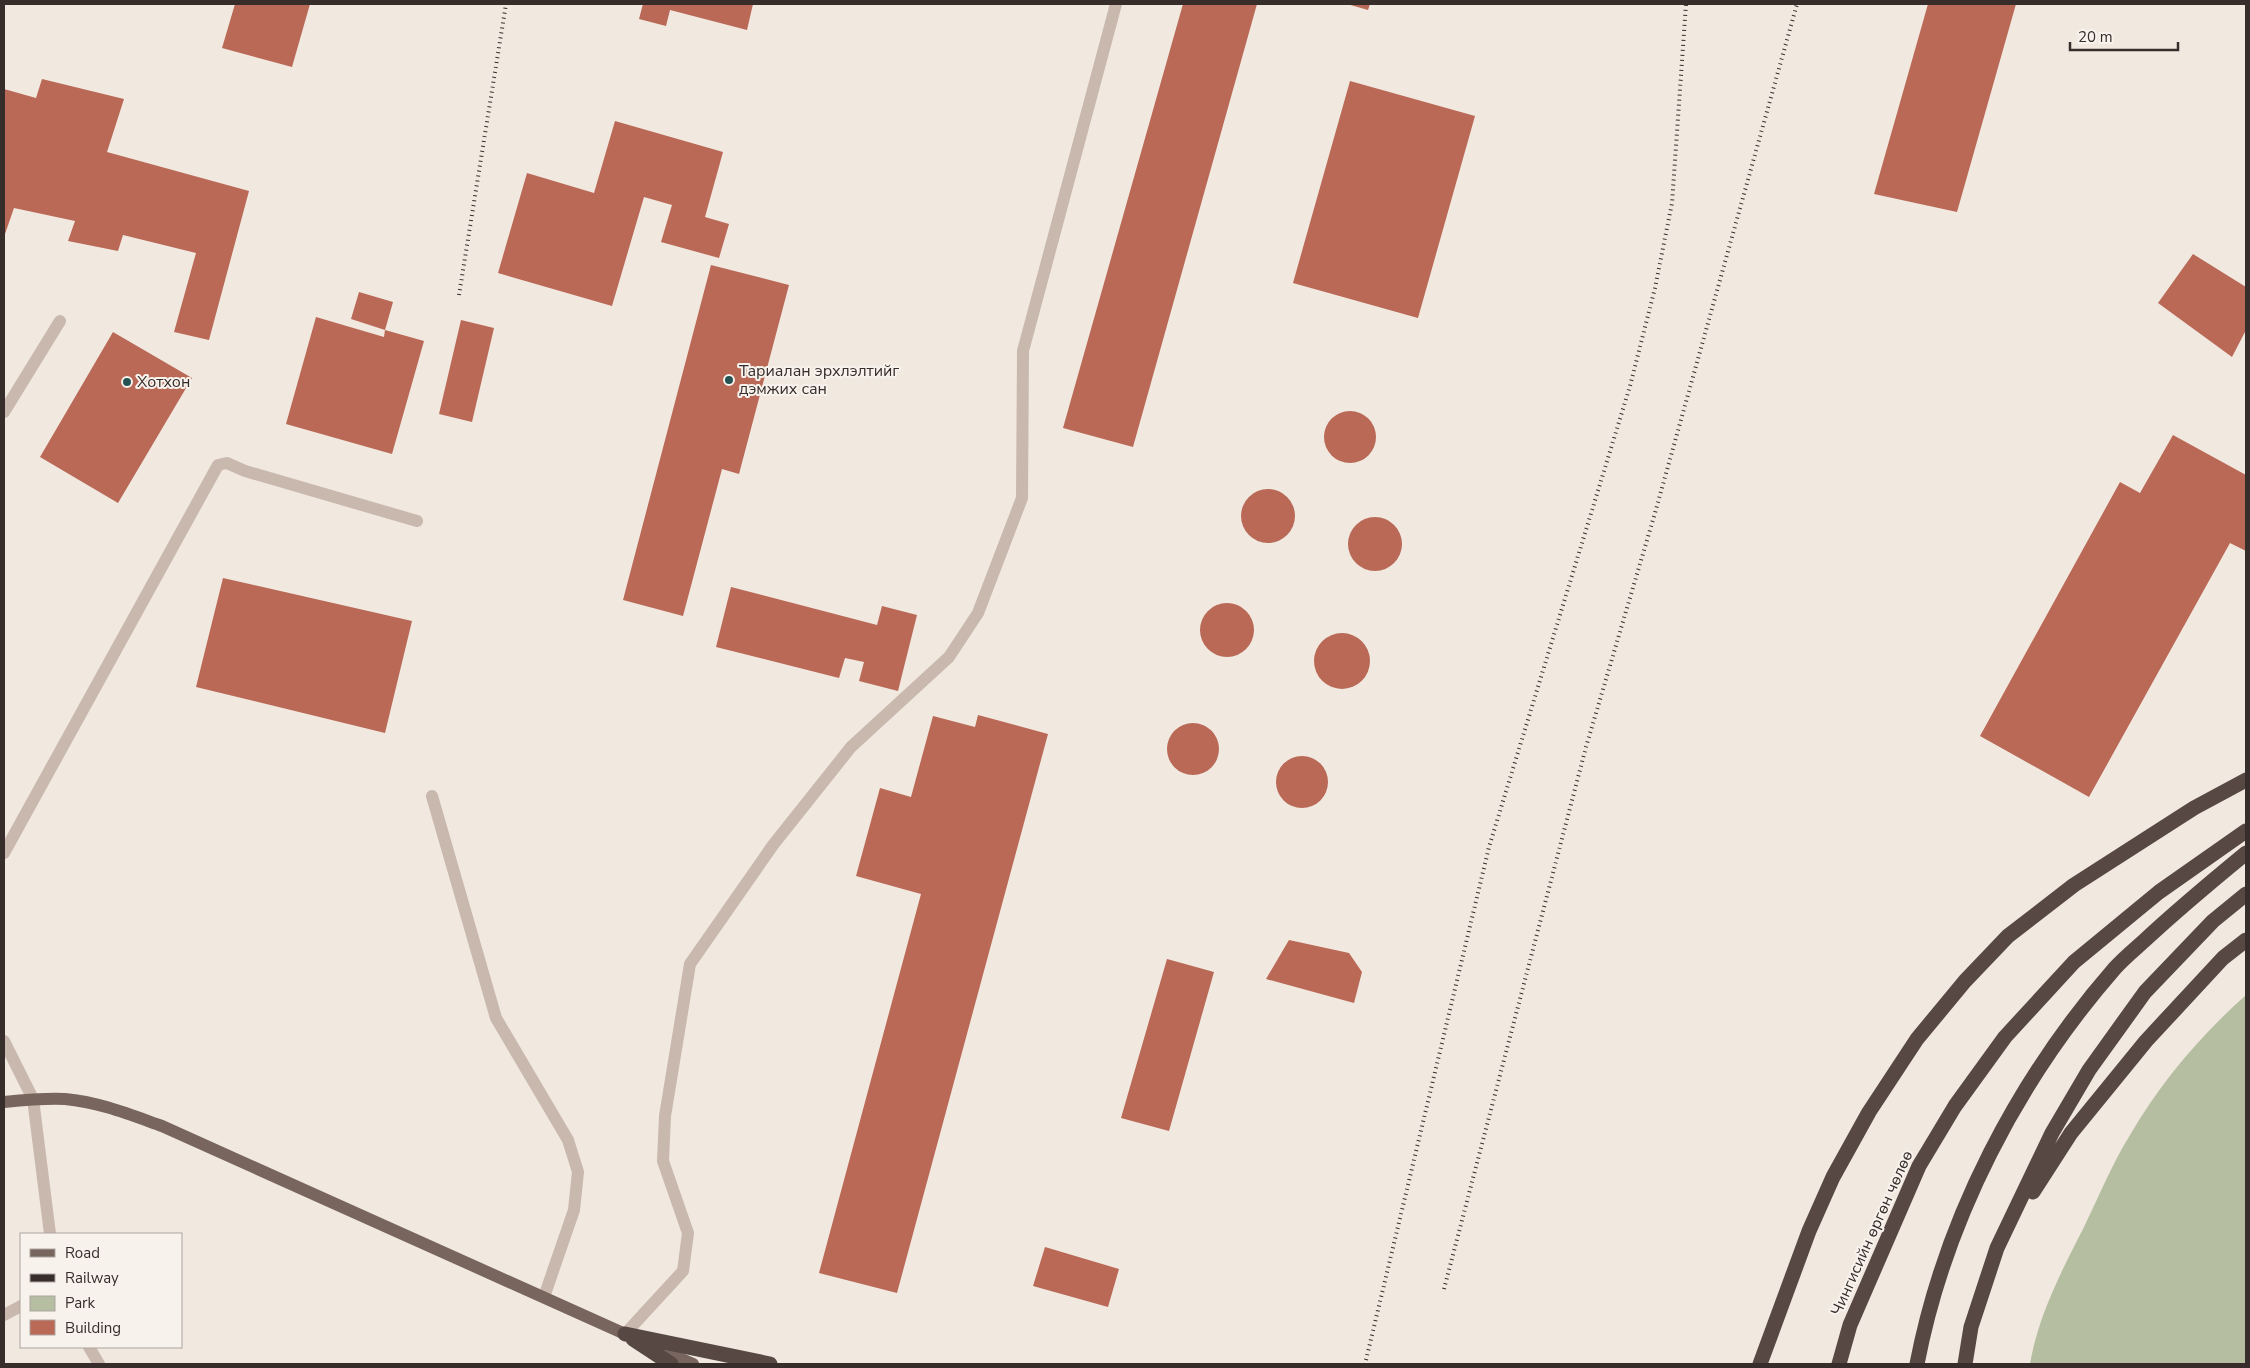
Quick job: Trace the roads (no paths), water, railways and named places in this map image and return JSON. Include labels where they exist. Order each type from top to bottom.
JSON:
[{"type":"highway","points":[[1760,1364],[1809,1231],[1833,1177],[1868,1112],[1917,1039],[1965,981],[2008,936],[2074,885],[2194,808],[2246,780]]},
{"type":"highway","name":"Чингисийн өргөн чөлөө","points":[[1839,1364],[1850,1325],[1919,1166],[1954,1106],[2004,1037],[2074,962],[2159,892],[2246,831]]},
{"type":"highway","points":[[1917,1364],[1943,1268],[1978,1178],[2014,1110],[2060,1039],[2116,968],[2180,907],[2246,853]]},
{"type":"highway","points":[[1965,1364],[1971,1328],[1997,1248],[2052,1133],[2089,1070],[2145,992],[2213,921],[2246,894]]},
{"type":"highway","points":[[1997,1248],[2070,1133],[2146,1041],[2223,958],[2246,940]]},
{"type":"highway","points":[[625,1334],[671,1364]]},
{"type":"highway","points":[[625,1334],[770,1364]]},
{"type":"main road","points":[[4,1102],[33,1099],[65,1099],[94,1104],[162,1126],[693,1364]]},
{"type":"street","points":[[625,1334],[684,1272],[688,1233],[663,1161],[665,1116],[690,964],[773,845],[851,747],[949,657],[978,613],[1022,498],[1023,351],[1116,4]]},
{"type":"street","points":[[4,412],[60,321]]},
{"type":"street","points":[[4,853],[218,465],[227,463],[245,471],[417,520]]},
{"type":"street","points":[[432,796],[496,1018],[568,1140],[578,1172],[574,1210],[544,1298]]},
{"type":"street","points":[[4,1041],[33,1099],[50,1233]]},
{"type":"street","points":[[4,1315],[20,1307]]},
{"type":"street","points":[[90,1348],[100,1364]]},
{"type":"railway","points":[[459,295],[506,4]]},
{"type":"railway","points":[[1366,1360],[1489,847],[1630,386],[1655,288],[1672,203],[1686,4]]},
{"type":"railway","points":[[1444,1289],[1586,747],[1655,513],[1797,4]]},
{"type":"place","name":"Тариалан эрхлэлтийг дэмжих сан","points":[[729,380]]},
{"type":"place","name":"Хотхон","points":[[127,382]]}]
